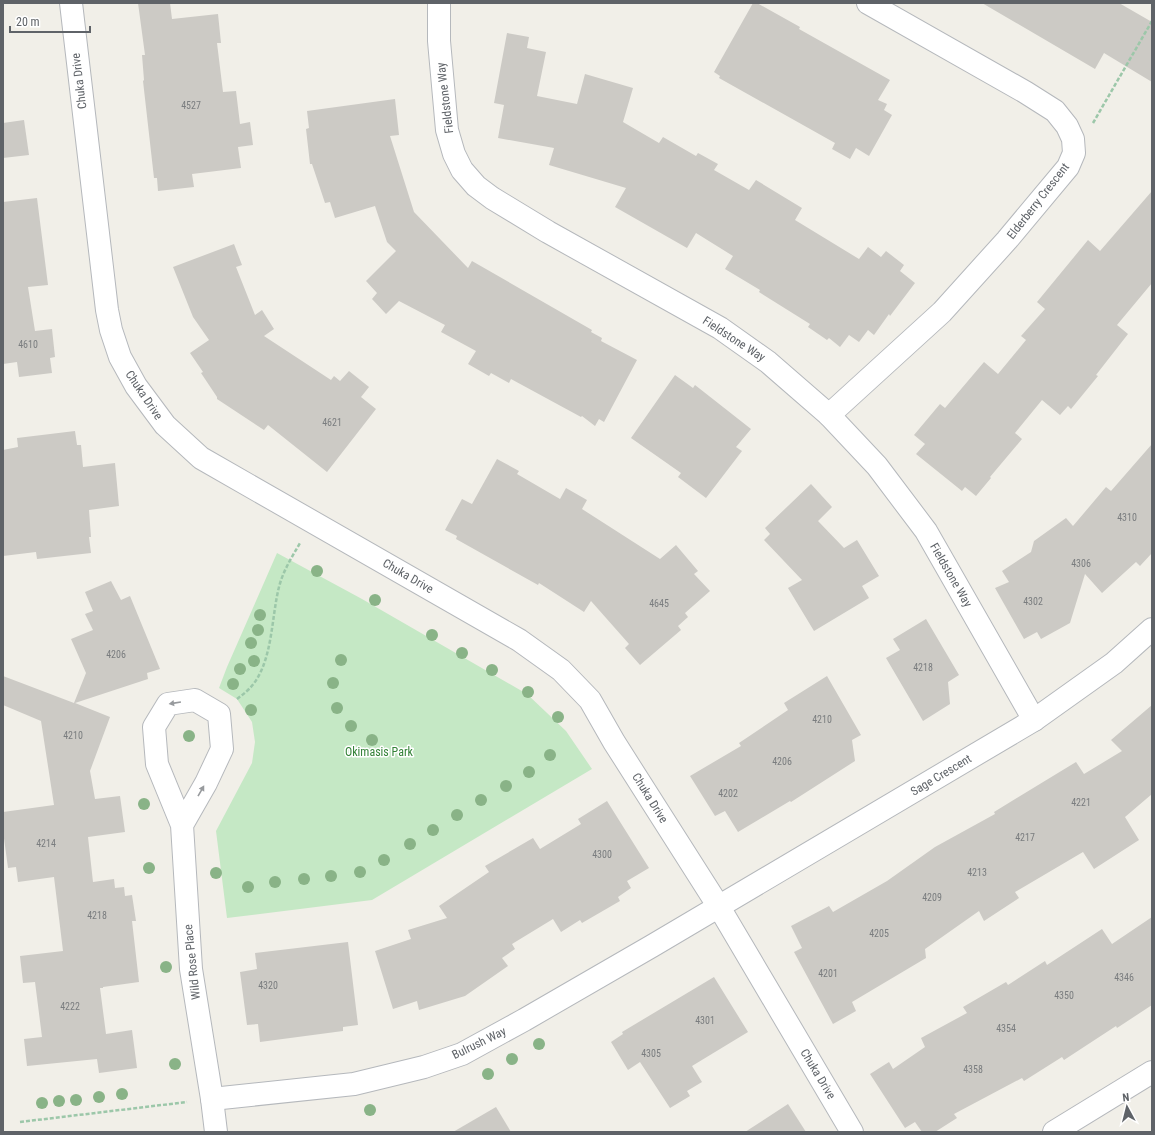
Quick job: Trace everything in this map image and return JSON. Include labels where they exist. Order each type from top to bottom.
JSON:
[{"type":"street","name":"Chuka Drive","points":[[71,3],[107,310],[111,330],[120,357],[136,386],[165,425],[202,458],[519,640],[561,670],[590,700],[614,742],[719,907],[852,1132]]},
{"type":"street","name":"Fieldstone Way","points":[[439,3],[439,42],[447,130],[454,154],[462,170],[476,186],[492,198],[548,232],[720,328],[768,362],[829,415],[877,466],[926,531],[1034,720]]},
{"type":"street","points":[[868,3],[1025,92],[1055,111],[1067,126],[1073,139]]},
{"type":"street","name":"Elderberry Crescent","points":[[829,415],[942,312],[1007,240],[1068,167],[1074,152],[1073,139]]},
{"type":"street","name":"Sage Crescent","points":[[719,907],[1034,720],[1114,663],[1152,629]]},
{"type":"street","name":"Wild Rose Place","points":[[216,1132],[191,969],[182,825],[157,764],[154,727],[168,704],[195,700],[218,714],[219,721]]},
{"type":"street","points":[[182,825],[206,783],[222,749],[219,721]]},
{"type":"street","name":"Bulrush Way","points":[[212,1099],[354,1084],[424,1067],[462,1054],[524,1020],[719,907]]},
{"type":"street","points":[[1054,1132],[1152,1072]]},
{"type":"path","points":[[1073,139],[1093,123],[1152,21]]},
{"type":"path","points":[[219,721],[237,699],[250,689],[260,673],[270,644],[279,586],[287,565],[313,522]]},
{"type":"path","points":[[20,1122],[212,1099]]},
{"type":"green space","name":"Okimasis Park","points":[[277,553],[362,599],[527,694],[566,731],[592,769],[372,900],[227,918],[216,831],[252,763],[255,742],[252,722],[237,699],[219,688]]},
{"type":"building","points":[[138,3],[170,3],[172,19],[218,14],[221,43],[217,43],[223,92],[236,91],[240,124],[250,122],[253,145],[238,147],[241,168],[192,174],[194,187],[158,191],[157,178],[154,178],[143,81],[142,55],[145,55]]},
{"type":"building","points":[[753,3],[757,3],[800,27],[799,29],[890,80],[878,100],[887,104],[884,110],[892,115],[869,156],[856,148],[850,159],[832,149],[835,143],[719,78],[720,76],[714,72]]},
{"type":"building","points":[[982,3],[1119,3],[1152,22],[1152,82],[1104,53],[1095,69]]},
{"type":"building","points":[[507,33],[529,37],[527,48],[546,52],[537,96],[577,104],[585,74],[633,88],[623,122],[659,143],[663,137],[696,156],[698,153],[718,164],[714,170],[749,190],[756,180],[802,208],[795,220],[859,259],[868,247],[881,257],[886,251],[904,265],[900,271],[915,283],[890,316],[889,314],[874,335],[868,330],[859,342],[849,335],[840,347],[829,338],[827,340],[808,327],[810,324],[759,292],[760,290],[725,269],[733,256],[696,233],[687,248],[615,207],[626,188],[549,165],[554,148],[498,138],[504,105],[494,103]]},
{"type":"building","points":[[395,99],[399,135],[390,136],[414,212],[468,268],[472,261],[592,330],[591,332],[602,338],[601,341],[637,360],[604,422],[599,419],[595,426],[582,416],[581,417],[511,379],[509,383],[491,373],[489,376],[468,364],[476,351],[441,332],[445,325],[399,301],[386,314],[372,299],[377,293],[366,281],[396,251],[387,242],[375,206],[335,218],[330,202],[325,203],[312,164],[310,164],[306,129],[309,128],[307,111]]},
{"type":"building","points":[[24,120],[29,155],[3,158],[3,123]]},
{"type":"building","points":[[1152,191],[1152,283],[1117,325],[1128,334],[1096,375],[1098,376],[1071,409],[1068,406],[1060,415],[1042,400],[1015,433],[1022,439],[976,496],[965,487],[962,491],[916,454],[925,444],[914,435],[940,404],[945,408],[984,362],[998,374],[1026,340],[1021,336],[1045,309],[1037,302],[1088,240],[1100,251]]},
{"type":"building","points":[[37,198],[48,285],[28,287],[35,331],[52,329],[55,357],[50,358],[52,373],[19,377],[17,362],[3,364],[3,202]]},
{"type":"building","points":[[234,244],[242,265],[236,267],[255,315],[262,310],[274,329],[264,336],[331,380],[334,376],[340,381],[349,371],[369,387],[361,397],[376,409],[327,472],[268,425],[264,430],[217,399],[201,373],[203,372],[190,353],[209,340],[193,317],[173,267]]},
{"type":"building","points":[[675,375],[693,388],[695,385],[751,429],[736,447],[742,451],[706,498],[678,477],[681,473],[631,438]]},
{"type":"building","points":[[75,431],[77,445],[81,445],[83,467],[115,463],[119,506],[89,510],[91,537],[89,537],[91,553],[37,559],[36,552],[3,556],[3,450],[18,447],[17,438]]},
{"type":"building","points":[[1152,444],[1152,553],[1140,566],[1136,562],[1102,593],[1085,574],[1070,623],[1041,639],[1037,632],[1024,639],[995,588],[1009,582],[1002,571],[1031,552],[1034,541],[1066,518],[1073,526],[1106,487],[1111,491]]},
{"type":"building","points":[[497,459],[519,471],[517,474],[560,499],[566,488],[587,500],[582,509],[660,559],[676,545],[698,571],[694,574],[710,591],[685,613],[688,617],[678,626],[681,630],[640,665],[625,648],[629,644],[591,601],[584,612],[539,583],[538,585],[456,539],[457,536],[445,530],[462,499],[472,504]]},
{"type":"building","points":[[811,484],[832,507],[818,521],[844,548],[857,540],[879,576],[862,586],[869,598],[814,631],[788,588],[802,580],[764,540],[770,534],[765,528]]},
{"type":"building","points":[[111,581],[121,600],[130,596],[160,669],[147,673],[148,679],[75,703],[110,717],[90,771],[95,799],[120,796],[125,832],[88,837],[93,882],[114,879],[115,888],[124,887],[125,896],[132,895],[136,921],[132,921],[139,982],[100,988],[106,1034],[132,1030],[137,1068],[99,1073],[97,1059],[27,1066],[24,1039],[42,1037],[35,982],[23,983],[20,956],[63,951],[54,877],[18,882],[16,867],[8,868],[3,831],[3,812],[54,805],[41,721],[3,705],[3,676],[74,703],[86,673],[71,639],[93,630],[85,614],[93,611],[85,592]]},
{"type":"building","points":[[926,619],[959,675],[948,682],[950,704],[923,721],[886,658],[900,650],[893,639]]},
{"type":"building","points":[[827,676],[861,735],[852,740],[855,761],[791,802],[790,801],[738,832],[725,811],[715,816],[690,776],[741,746],[739,743],[788,710],[784,703]]},
{"type":"building","points":[[1152,705],[1152,794],[1125,817],[1139,840],[1094,869],[1083,852],[1015,892],[1019,898],[984,921],[979,911],[925,949],[926,958],[852,1002],[856,1011],[833,1024],[794,952],[802,948],[791,926],[829,906],[833,912],[887,881],[935,847],[995,814],[994,812],[1076,762],[1084,774],[1122,751],[1111,740]]},
{"type":"building","points":[[607,801],[649,868],[627,881],[631,888],[618,897],[620,901],[582,923],[580,920],[561,932],[553,919],[512,944],[515,949],[502,958],[508,966],[465,996],[419,1010],[417,1001],[393,1009],[375,951],[411,939],[408,930],[447,918],[439,906],[489,872],[485,866],[533,838],[540,849],[581,824],[578,819]]},
{"type":"building","points":[[1152,917],[1152,1005],[1117,1028],[1116,1026],[1064,1060],[1062,1057],[1024,1081],[1022,1078],[954,1114],[957,1118],[935,1132],[922,1132],[915,1122],[905,1128],[870,1074],[889,1062],[893,1069],[925,1047],[921,1038],[967,1013],[963,1007],[1006,982],[1008,985],[1045,961],[1047,965],[1102,929],[1112,944]]},
{"type":"building","points":[[348,942],[358,1025],[343,1027],[343,1031],[260,1042],[258,1024],[247,1025],[240,972],[257,969],[255,953]]},
{"type":"building","points":[[714,977],[748,1032],[692,1066],[702,1082],[687,1091],[690,1096],[670,1108],[640,1062],[628,1070],[611,1042],[623,1034],[622,1032]]},
{"type":"building","points":[[788,1104],[806,1132],[745,1132]]},
{"type":"building","points":[[496,1107],[511,1132],[453,1132]]}]
